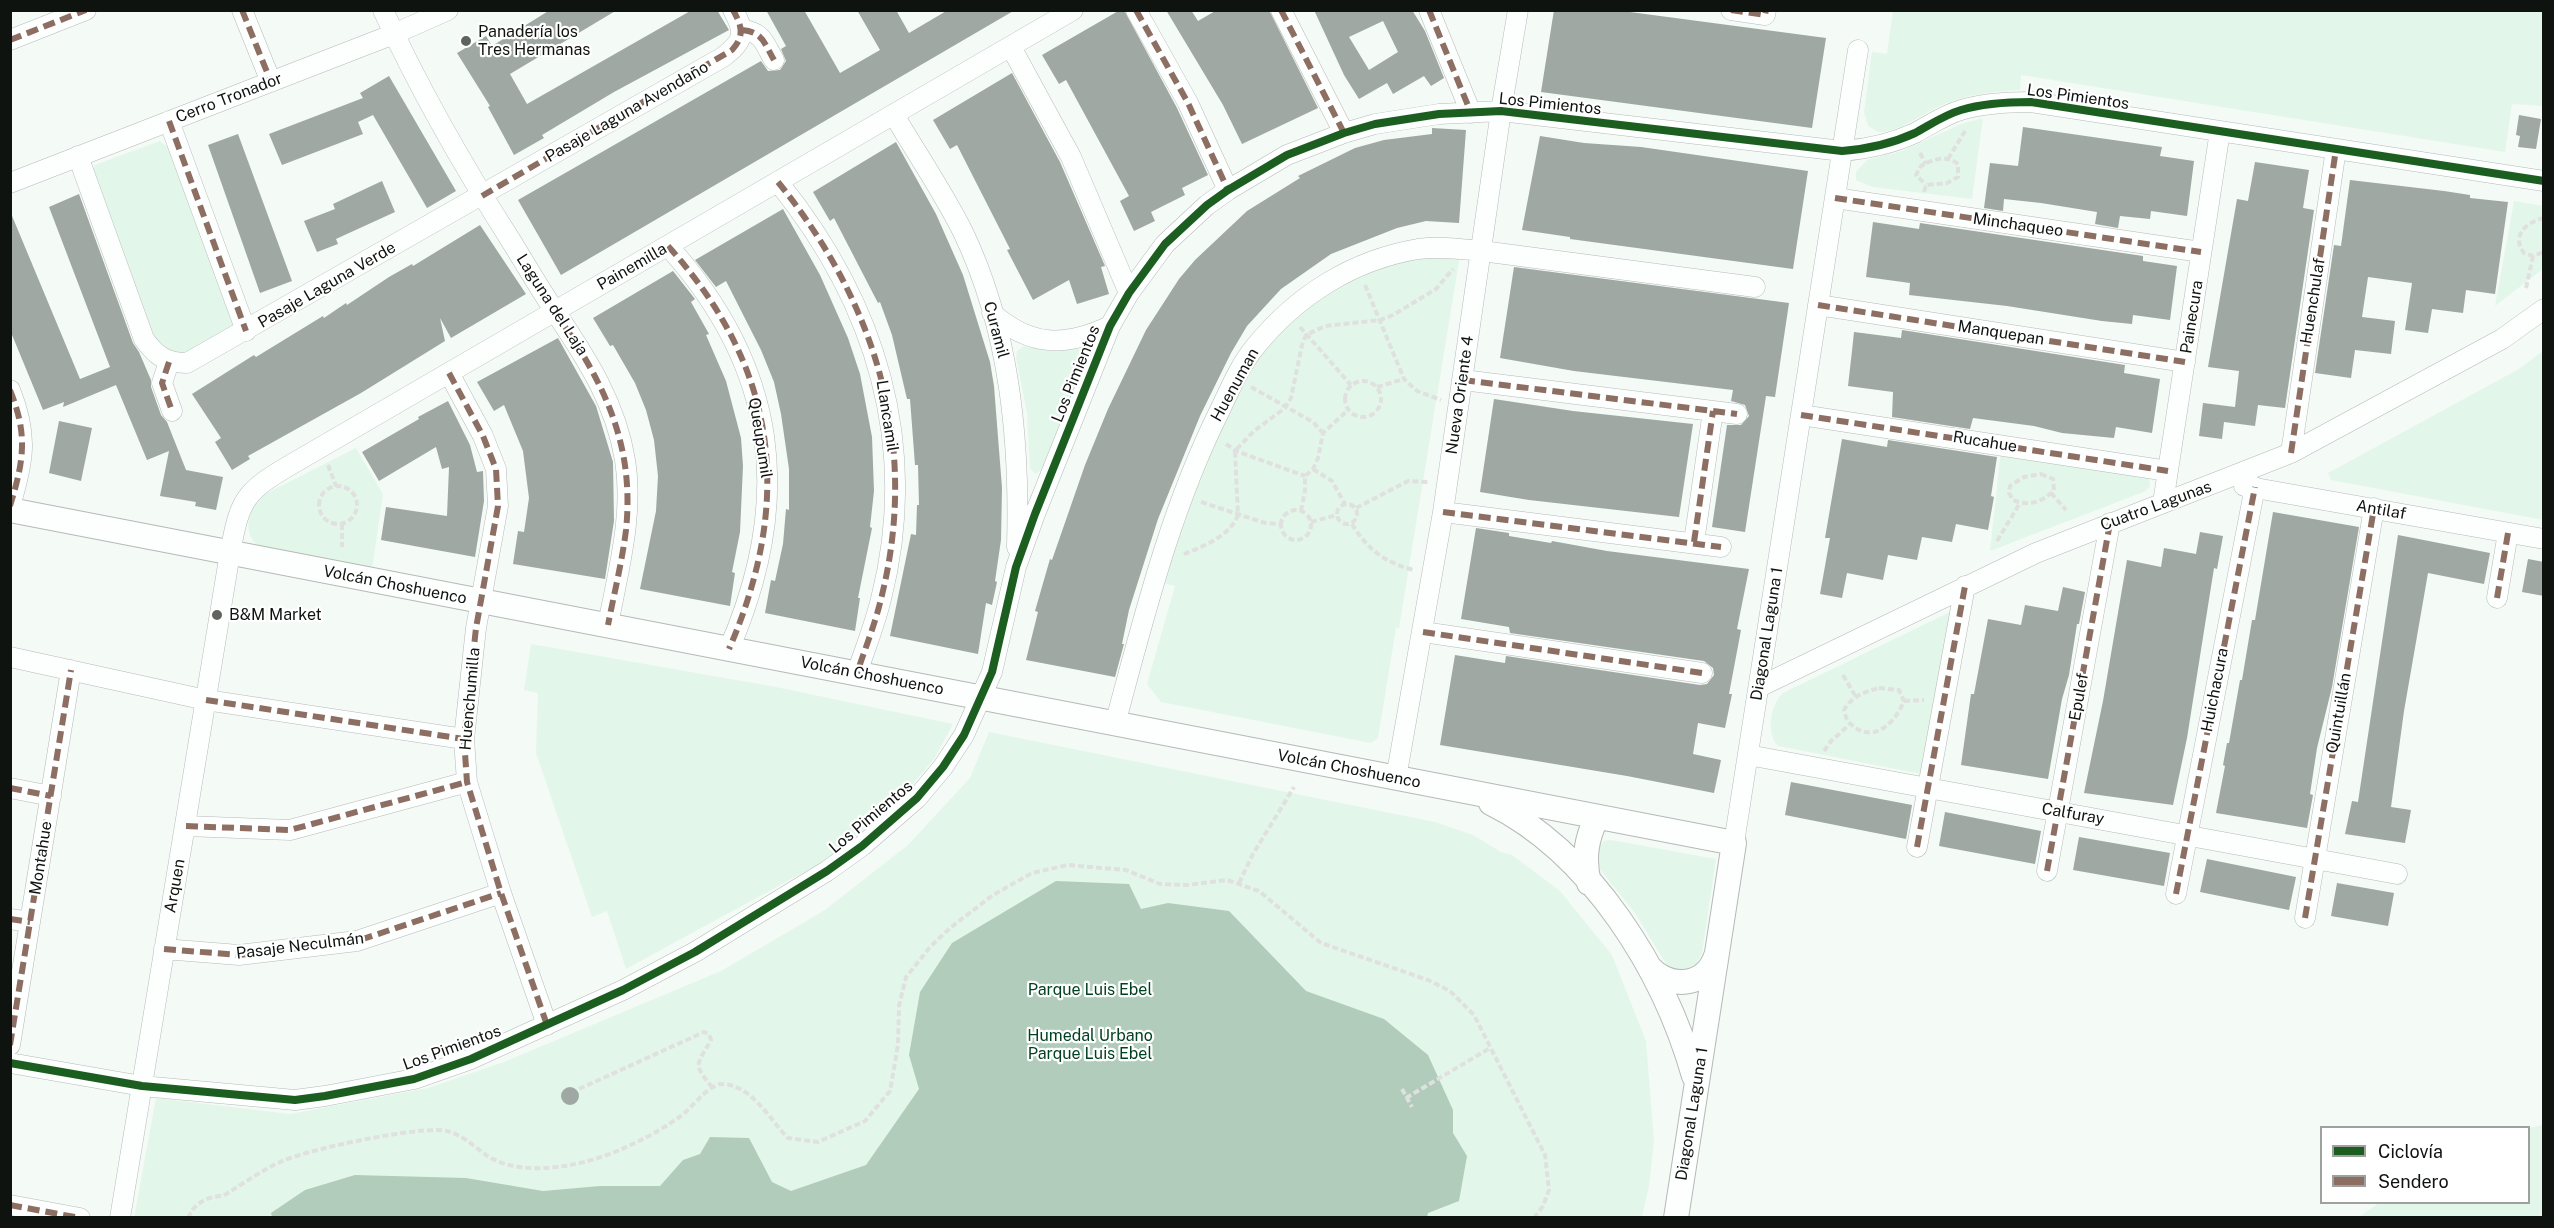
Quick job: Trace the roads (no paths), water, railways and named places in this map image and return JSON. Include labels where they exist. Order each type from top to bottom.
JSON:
[{"type":"street","points":[[10,40],[86,10]]},
{"type":"street","points":[[242,10],[271,82]]},
{"type":"street","name":"Laguna del Laja","points":[[383,10],[482,196],[588,361],[617,424],[625,462],[628,504],[626,532],[608,626]]},
{"type":"street","name":"Cerro Tronador","points":[[10,183],[394,34],[448,10]]},
{"type":"street","points":[[733,10],[742,30],[755,31],[759,34],[774,60]]},
{"type":"street","name":"Painemilla","points":[[230,554],[240,507],[250,492],[259,484],[1073,10]]},
{"type":"street","points":[[1136,10],[1188,103],[1228,190]]},
{"type":"street","points":[[1281,10],[1344,133]]},
{"type":"street","points":[[1429,10],[1471,113]]},
{"type":"street","name":"Nueva Oriente 4","points":[[1396,778],[1443,512],[1501,111],[1518,10]]},
{"type":"street","points":[[1731,10],[1766,13]]},
{"type":"street","name":"Pasaje Laguna Avendaño","points":[[482,196],[723,57],[740,41],[742,30]]},
{"type":"street","points":[[1011,47],[1071,157],[1129,293]]},
{"type":"street","name":"Diagonal Laguna 1","points":[[1676,1218],[1858,51]]},
{"type":"street","name":"Los Pimientos","points":[[10,1063],[142,1086],[296,1100],[325,1096],[434,1072],[471,1059],[623,990],[695,952],[798,891],[862,846],[905,809],[944,767],[982,698],[994,665],[1016,567],[1058,453],[1110,326],[1129,293],[1166,244],[1207,205],[1287,155],[1344,133],[1407,118],[1501,111],[1842,151],[1870,148],[1896,141],[1943,117],[1973,106],[2031,102],[2544,181]]},
{"type":"street","name":"Curamil","points":[[894,115],[964,234],[992,314],[1009,384],[1015,425],[1018,487],[1016,567]]},
{"type":"street","points":[[169,121],[246,331]]},
{"type":"street","name":"Painecura","points":[[2163,503],[2220,131]]},
{"type":"street","name":"Huenchulaf","points":[[2291,453],[2336,149]]},
{"type":"street","points":[[78,156],[144,339],[156,354],[169,362],[162,383],[172,411]]},
{"type":"street","name":"Llancamil","points":[[778,182],[803,212],[842,274],[871,342],[888,413],[895,488],[889,562],[881,599],[856,673]]},
{"type":"street","name":"Pasaje Laguna Verde","points":[[169,362],[195,361],[482,196]]},
{"type":"street","name":"Minchaqueo","points":[[1835,198],[2201,252]]},
{"type":"street","name":"Queupumil","points":[[668,246],[700,284],[722,317],[747,370],[762,428],[768,490],[761,554],[751,594],[729,649]]},
{"type":"street","name":"Huenuman","points":[[1115,724],[1160,558],[1208,433],[1235,378],[1253,348],[1286,313],[1323,285],[1382,257],[1421,249],[1755,287]]},
{"type":"street","name":"Manquepan","points":[[1818,305],[2185,362]]},
{"type":"street","name":"Cuatro Lagunas","points":[[1759,687],[1965,586],[2051,547],[2291,453],[2502,339],[2544,309]]},
{"type":"street","name":"Los Pimientos","points":[[992,314],[1020,333],[1052,341],[1076,340],[1110,326]]},
{"type":"street","name":"Huenchumilla","points":[[448,373],[483,436],[496,469],[498,506],[476,628],[464,738],[467,782],[501,893],[547,1025]]},
{"type":"street","points":[[1463,380],[1737,414]]},
{"type":"street","points":[[10,390],[22,424],[23,439],[22,456],[10,506]]},
{"type":"street","points":[[1694,542],[1713,411]]},
{"type":"street","name":"Rucahue","points":[[1801,415],[2168,471]]},
{"type":"street","name":"Antilaf","points":[[2218,483],[2255,487],[2544,539]]},
{"type":"street","name":"Huichacura","points":[[2176,894],[2255,487]]},
{"type":"street","name":"Quintuillán","points":[[2305,918],[2374,508]]},
{"type":"street","name":"Volcán Choshuenco","points":[[10,510],[1734,843]]},
{"type":"street","points":[[1443,512],[1720,547]]},
{"type":"street","name":"Epulef","points":[[2047,871],[2110,523]]},
{"type":"street","points":[[2496,598],[2508,533]]},
{"type":"street","name":"Arquen","points":[[120,1218],[230,554]]},
{"type":"street","points":[[1917,847],[1965,586]]},
{"type":"street","points":[[1423,632],[1702,673]]},
{"type":"street","points":[[10,657],[206,700],[464,738]]},
{"type":"street","name":"Montahue","points":[[10,1045],[71,670]]},
{"type":"street","name":"Calfuray","points":[[1748,755],[2397,874]]},
{"type":"street","points":[[186,826],[290,830],[467,782]]},
{"type":"street","points":[[10,788],[51,796]]},
{"type":"street","points":[[1470,792],[1499,807],[1534,830],[1558,850],[1589,883],[1619,921],[1649,966],[1683,1036],[1697,1084]]},
{"type":"street","points":[[1589,883],[1586,847],[1597,817]]},
{"type":"street","name":"Pasaje Neculmán","points":[[164,949],[239,956],[357,941],[501,893]]},
{"type":"street","points":[[10,919],[30,922]]},
{"type":"street","points":[[1649,966],[1665,980],[1685,983],[1695,980],[1710,968],[1718,950]]},
{"type":"street","points":[[10,1204],[80,1218]]},
{"type":"place","name":"Panadería los Tres Hermanas","points":[[466,41]]},
{"type":"place","name":"B&M Market","points":[[217,615]]},
{"type":"park label","name":"Parque Luis Ebel","points":[[1090,990]]},
{"type":"park label","name":"Humedal Urbano Parque Luis Ebel","points":[[1090,1045]]}]
